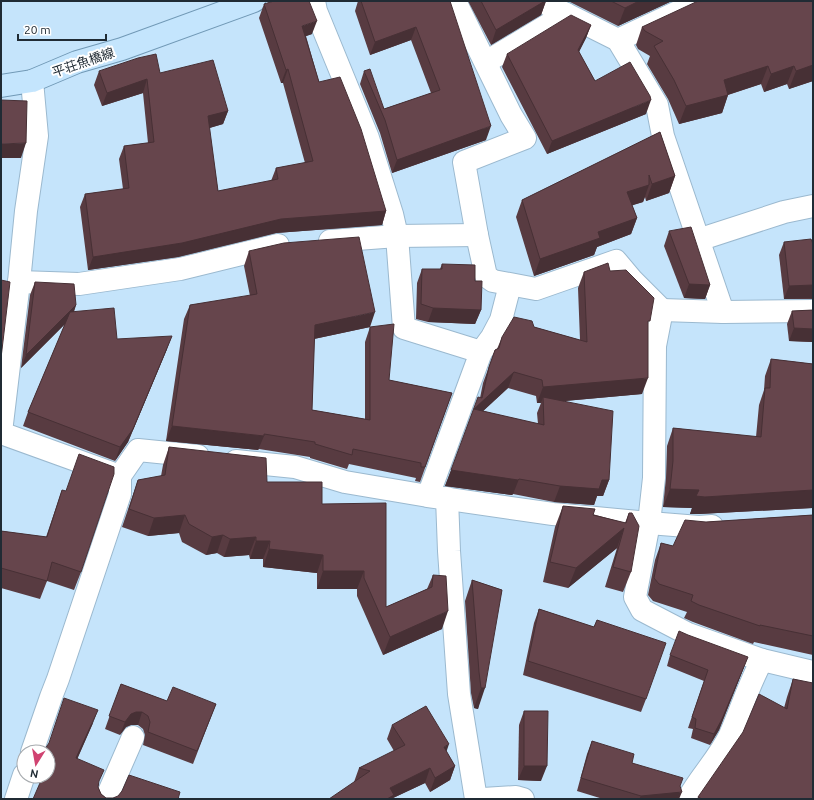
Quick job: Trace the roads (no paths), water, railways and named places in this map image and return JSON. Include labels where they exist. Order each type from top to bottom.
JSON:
[{"type":"main road","name":"平荘魚橋線","points":[[1,86],[32,81],[77,62],[122,49],[254,1]]},
{"type":"street","points":[[314,1],[316,11],[368,138],[392,214],[397,236],[404,328],[481,352]]},
{"type":"street","points":[[455,1],[511,115],[525,138],[464,162],[486,276],[493,282],[536,289],[616,261],[632,280],[662,310],[723,312],[813,310]]},
{"type":"street","points":[[546,1],[548,6],[618,40],[657,105],[662,136],[723,312]]},
{"type":"street","points":[[618,40],[701,1]]},
{"type":"street","points":[[486,62],[566,14]]},
{"type":"street","points":[[32,81],[37,136],[26,211],[1,433],[120,476]]},
{"type":"street","points":[[698,240],[784,212],[813,206]]},
{"type":"street","points":[[19,282],[79,284],[180,269],[277,245],[397,236],[477,235]]},
{"type":"street","points":[[476,799],[459,694],[449,551],[438,497],[481,352],[500,320],[510,285]]},
{"type":"street","points":[[662,310],[655,346],[654,478],[649,523],[635,598],[642,610],[688,634],[762,660],[813,672]]},
{"type":"street","points":[[35,744],[120,494],[120,476],[138,450],[295,467],[345,482],[553,514],[699,527],[730,525]]},
{"type":"street","points":[[688,799],[727,740],[751,680],[762,660]]},
{"type":"street","points":[[106,799],[133,737]]},
{"type":"street","points":[[16,799],[21,784]]},
{"type":"street","points":[[483,799],[516,797],[523,799]]}]
